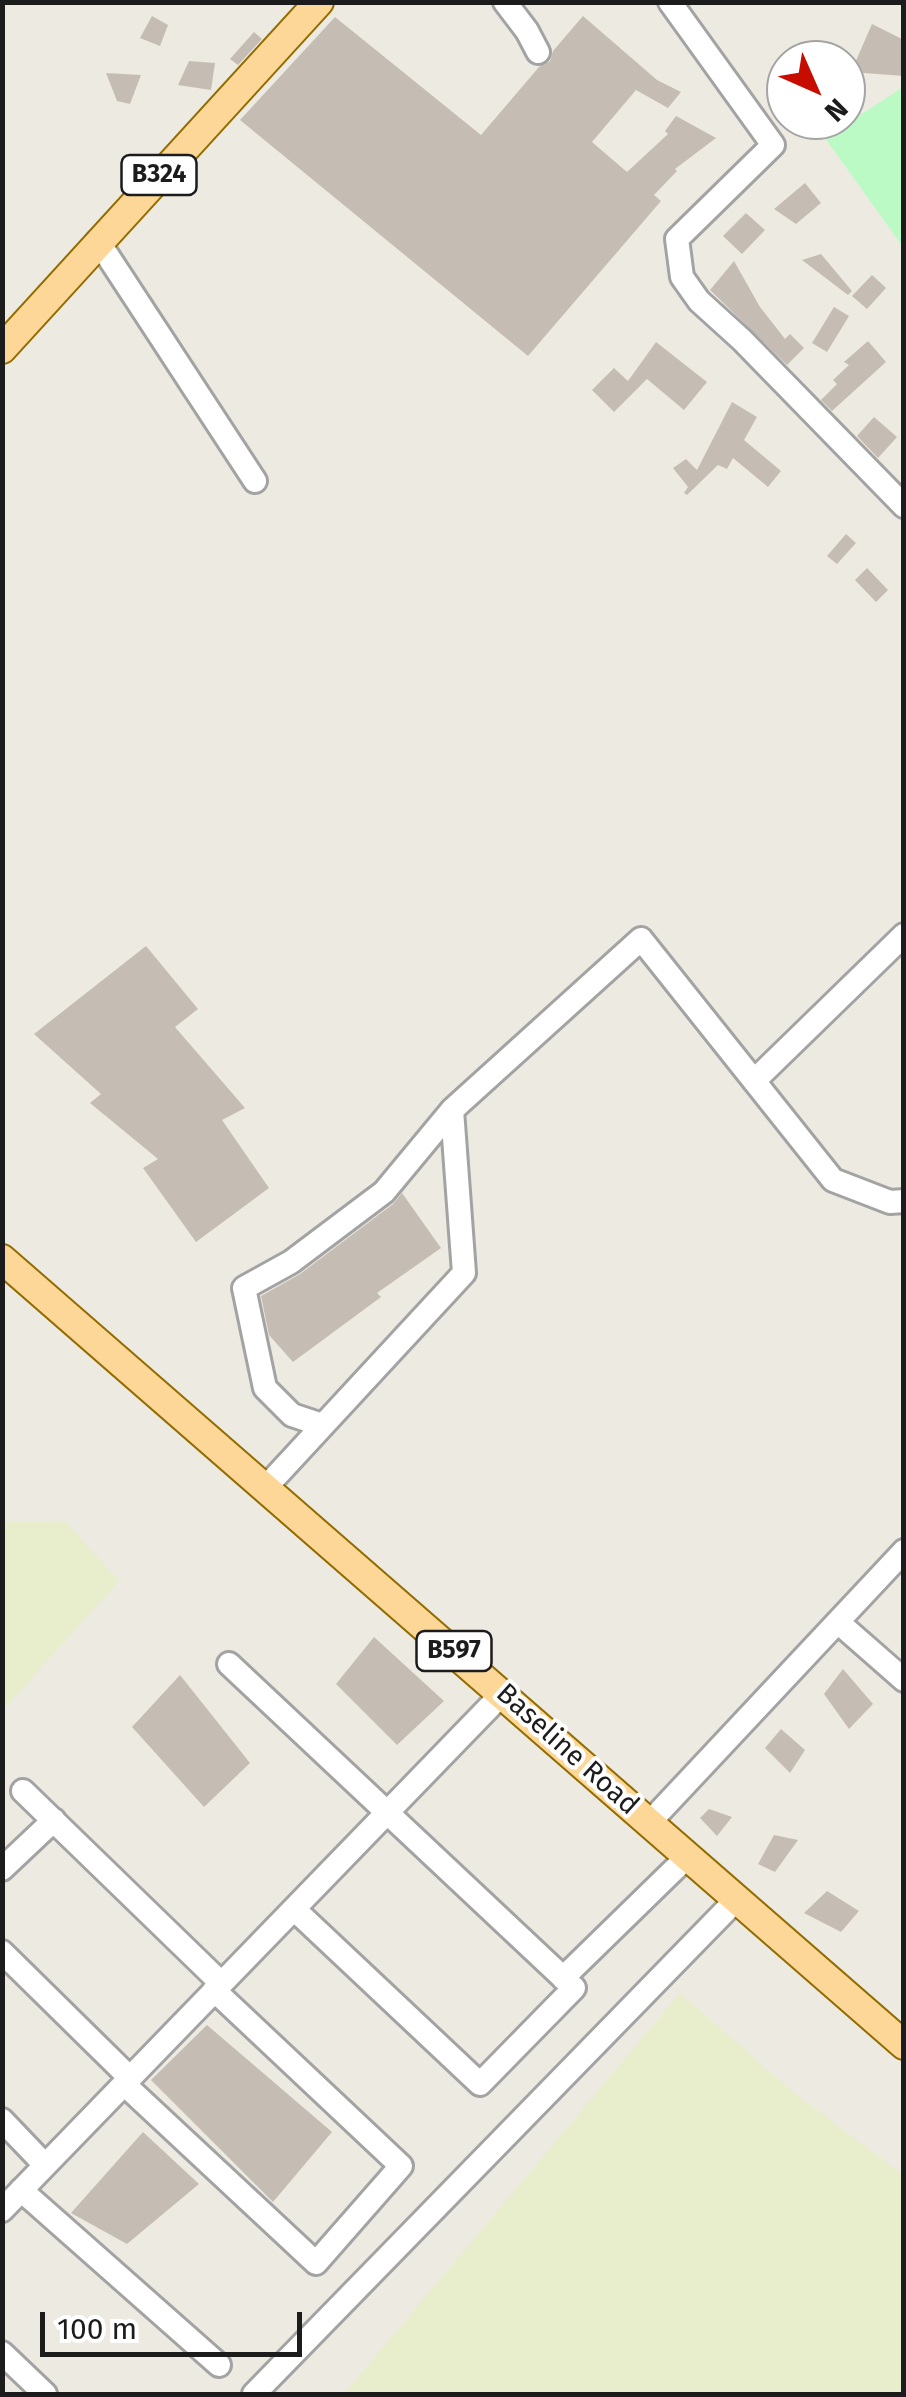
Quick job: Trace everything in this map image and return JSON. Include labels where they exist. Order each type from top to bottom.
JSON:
[{"type":"main road","name":"B324","points":[[2,349],[318,2]]},
{"type":"main road","name":"Baseline Road","points":[[2,1258],[904,2045]]},
{"type":"street","points":[[505,2],[538,52]]},
{"type":"street","points":[[670,2],[773,145],[677,239],[682,277],[699,301],[904,506]]},
{"type":"street","points":[[98,241],[255,481]]},
{"type":"street","points":[[754,1081],[904,935]]},
{"type":"street","points":[[322,1426],[292,1415],[265,1388],[244,1288],[291,1262],[384,1192],[452,1110],[641,939],[833,1180],[890,1202],[904,1200]]},
{"type":"street","points":[[266,1487],[464,1273],[452,1110]]},
{"type":"street","points":[[648,1823],[904,1551]]},
{"type":"street","points":[[839,1622],[904,1680]]},
{"type":"street","points":[[229,1664],[574,1988],[480,2084],[294,1909]]},
{"type":"street","points":[[2,2210],[503,1693]]},
{"type":"street","points":[[2,1952],[127,2081],[316,2264],[401,2166],[23,1790]]},
{"type":"street","points":[[2,1869],[54,1820]]},
{"type":"street","points":[[564,1978],[686,1858]]},
{"type":"street","points":[[254,2394],[736,1900]]},
{"type":"street","points":[[2,2120],[45,2165]]},
{"type":"street","points":[[21,2190],[219,2365]]},
{"type":"street","points":[[2,2353],[46,2394]]},
{"type":"green space","points":[[903,87],[903,247],[826,140],[866,140],[866,111]]},
{"type":"green space","points":[[3,1521],[66,1522],[119,1581],[3,1710]]},
{"type":"green space","points":[[680,1993],[792,2091],[903,2175],[903,2394],[344,2394]]},
{"type":"building","points":[[152,16],[168,25],[160,46],[140,38]]},
{"type":"building","points":[[583,16],[657,80],[681,92],[668,108],[636,90],[592,142],[627,172],[668,134],[665,131],[676,116],[716,138],[675,169],[654,195],[661,201],[528,356],[240,120],[335,17],[481,135],[539,67],[550,61],[553,51]]},
{"type":"building","points":[[872,24],[904,40],[904,76],[866,73],[865,40]]},
{"type":"building","points":[[254,32],[262,39],[238,65],[230,59]]},
{"type":"building","points":[[189,61],[215,63],[211,90],[178,85]]},
{"type":"building","points":[[106,73],[141,75],[130,104],[117,101]]},
{"type":"building","points":[[805,183],[821,203],[796,224],[774,209]]},
{"type":"building","points":[[746,213],[765,230],[742,254],[723,236]]},
{"type":"building","points":[[821,254],[852,291],[848,295],[802,260]]},
{"type":"building","points":[[734,261],[760,307],[785,339],[790,334],[804,348],[787,365],[710,290]]},
{"type":"building","points":[[872,275],[886,288],[867,309],[852,296]]},
{"type":"building","points":[[834,307],[849,316],[827,352],[812,343]]},
{"type":"building","points":[[868,341],[886,362],[832,411],[821,400],[837,384],[833,380],[849,365],[844,362]]},
{"type":"building","points":[[656,342],[707,382],[684,410],[647,379],[614,412],[592,390],[614,368],[628,381]]},
{"type":"building","points":[[732,402],[757,417],[744,440],[781,471],[768,487],[733,458],[727,469],[718,465],[687,495],[684,493],[688,487],[673,468],[686,459],[697,470]]},
{"type":"building","points":[[874,417],[897,437],[878,458],[857,436]]},
{"type":"building","points":[[846,534],[856,543],[837,564],[827,556]]},
{"type":"building","points":[[867,568],[888,590],[876,602],[855,580]]},
{"type":"building","points":[[146,946],[198,1009],[175,1027],[245,1108],[222,1120],[269,1188],[196,1242],[143,1168],[158,1159],[90,1103],[101,1094],[34,1034]]},
{"type":"building","points":[[402,1193],[441,1248],[377,1293],[381,1297],[293,1362],[269,1335],[261,1296],[300,1274],[393,1204]]},
{"type":"building","points":[[374,1637],[444,1701],[397,1745],[336,1684]]},
{"type":"building","points":[[843,1669],[873,1704],[849,1729],[824,1694]]},
{"type":"building","points":[[180,1675],[250,1763],[204,1807],[132,1727]]},
{"type":"building","points":[[781,1729],[805,1750],[790,1773],[765,1748]]},
{"type":"building","points":[[709,1809],[732,1817],[717,1836],[700,1818]]},
{"type":"building","points":[[774,1835],[798,1840],[775,1872],[758,1864]]},
{"type":"building","points":[[827,1891],[859,1911],[841,1932],[804,1913]]},
{"type":"building","points":[[207,2025],[332,2132],[273,2202],[151,2080]]},
{"type":"building","points":[[143,2132],[199,2184],[127,2244],[71,2213]]}]
